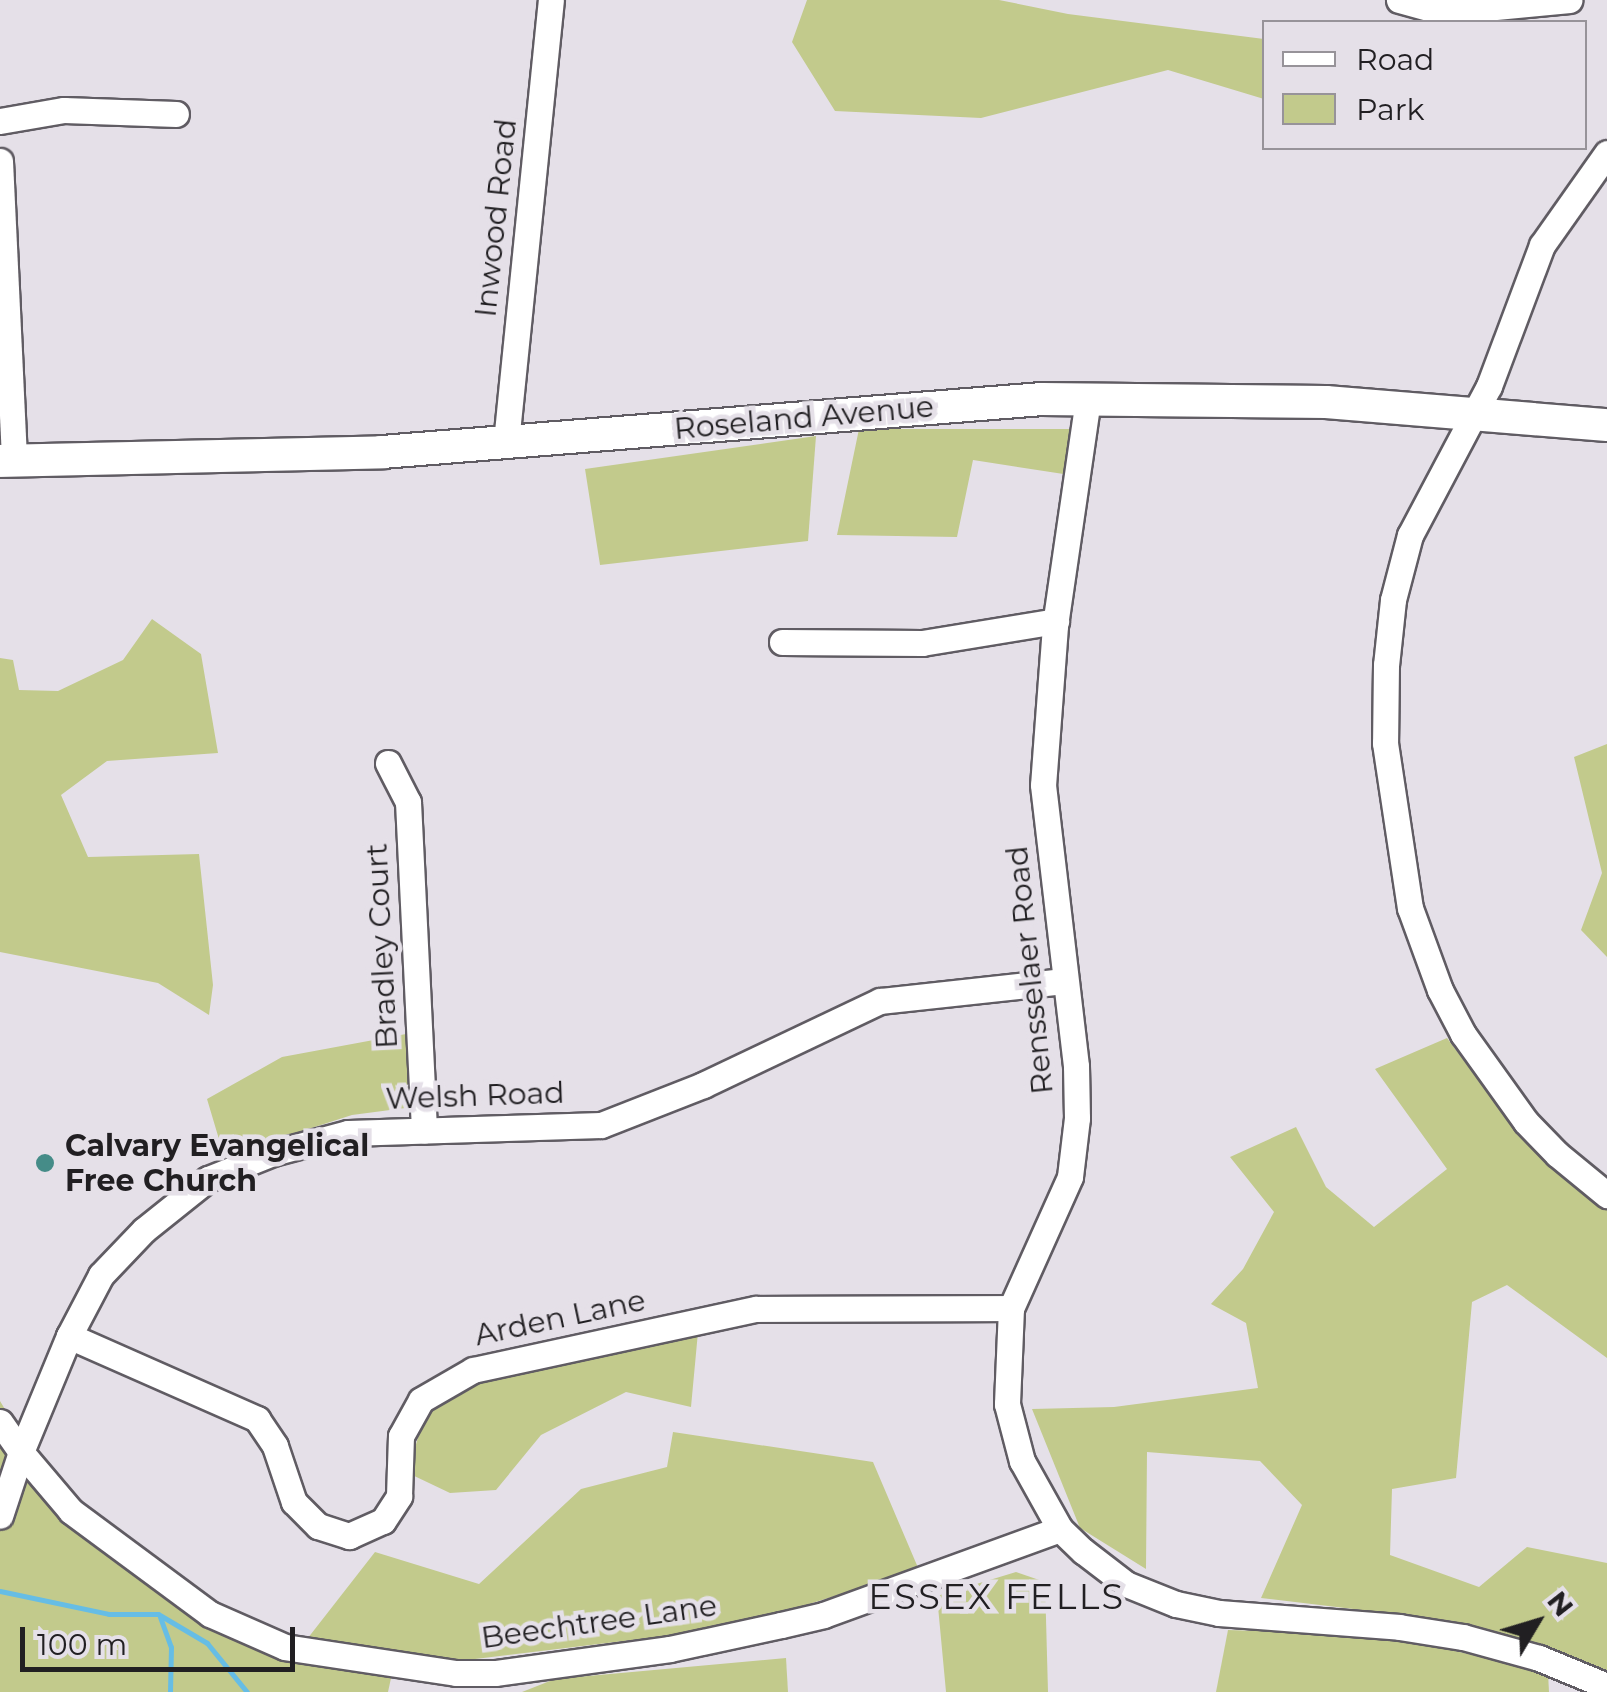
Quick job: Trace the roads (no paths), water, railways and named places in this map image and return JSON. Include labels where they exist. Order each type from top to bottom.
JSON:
[{"type":"main road","name":"Roseland Avenue","points":[[7,460],[382,452],[1042,399],[1326,402],[1476,411],[1607,425]]},
{"type":"street","name":"Inwood Road","points":[[506,442],[551,0]]},
{"type":"street","points":[[1399,0],[1444,12],[1569,0]]},
{"type":"street","points":[[0,121],[64,110],[176,114]]},
{"type":"street","points":[[1607,153],[1542,246],[1476,411],[1425,500],[1410,535],[1393,600],[1386,666],[1385,742],[1400,856],[1422,950],[1463,1034],[1526,1122],[1607,1194]]},
{"type":"street","points":[[0,161],[7,460]]},
{"type":"street","name":"Rensselaer Road","points":[[1088,400],[1056,621],[1043,785],[1076,1066],[1077,1118],[1070,1177],[1010,1308],[1006,1404],[1022,1461],[1060,1529],[1126,1584],[1176,1604],[1219,1613],[1399,1627],[1463,1638],[1539,1658],[1607,1686]]},
{"type":"street","points":[[782,642],[922,643],[1056,621]]},
{"type":"street","name":"Bradley Court","points":[[388,763],[408,802],[424,1130]]},
{"type":"street","name":"Welsh Road","points":[[0,1516],[68,1336],[101,1275],[144,1230],[208,1179],[272,1153],[348,1133],[602,1125],[703,1085],[880,1001],[1064,981]]},
{"type":"street","name":"Arden Lane","points":[[68,1336],[257,1419],[275,1446],[294,1502],[318,1526],[349,1536],[383,1521],[399,1496],[401,1436],[421,1400],[473,1370],[756,1309],[1010,1308]]},
{"type":"street","name":"Beechtree Lane","points":[[0,1422],[42,1483],[71,1511],[210,1614],[284,1648],[442,1672],[494,1674],[670,1649],[824,1615],[1060,1529]]},
{"type":"waterway","points":[[0,1591],[109,1614],[158,1614],[207,1643],[247,1692]]},
{"type":"waterway","points":[[160,1617],[171,1647],[170,1692]]},
{"type":"place","name":"Calvary Evangelical Free Church","points":[[45,1163]]},
{"type":"district","name":"ESSEX FELLS","points":[[997,1597]]}]
